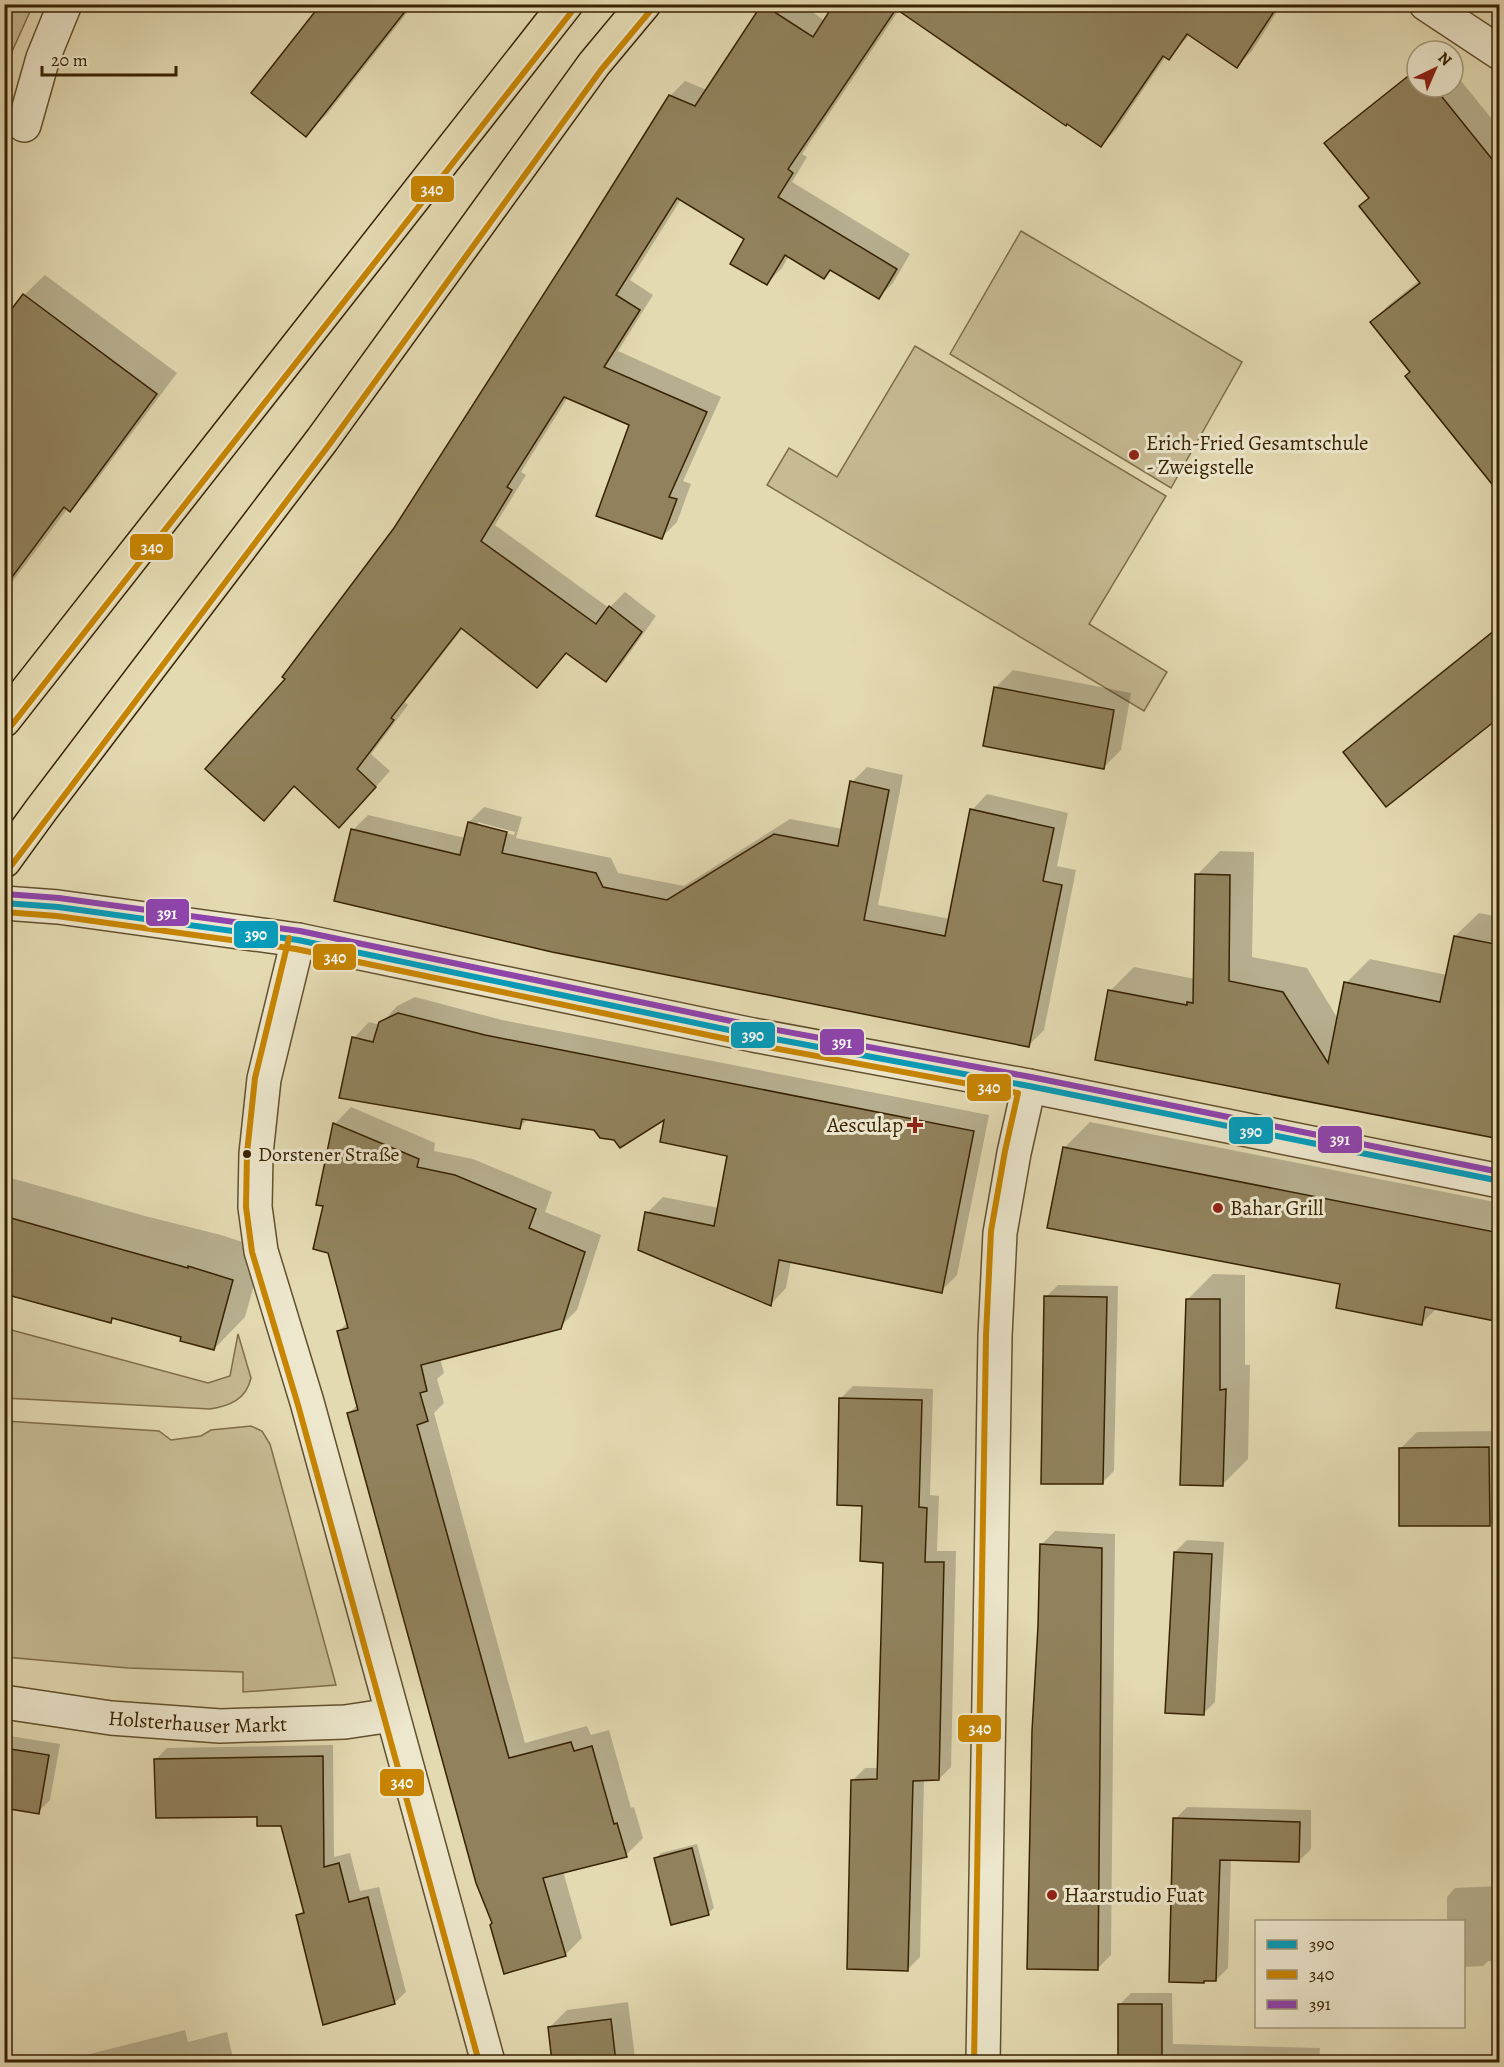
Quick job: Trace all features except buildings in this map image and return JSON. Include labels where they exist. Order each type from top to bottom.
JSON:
[{"type":"main road","points":[[4,720],[566,4]]},
{"type":"main road","points":[[4,861],[322,440],[594,64],[644,4]]},
{"type":"street","points":[[24,125],[43,58],[65,4]]},
{"type":"street","points":[[1426,4],[1500,52]]},
{"type":"street","points":[[4,903],[58,907],[298,940],[753,1035],[1029,1086],[1500,1182]]},
{"type":"street","points":[[298,940],[264,1079],[256,1154],[255,1207],[261,1251],[307,1402],[488,2062]]},
{"type":"street","points":[[983,2062],[995,1336],[1000,1233],[1014,1152],[1029,1086]]},
{"type":"street","name":"Holsterhauser Markt","points":[[4,1702],[111,1718],[220,1726],[345,1722],[392,1715]]},
{"type":"shaded area","points":[[4,5],[33,5],[5,67]]},
{"type":"shaded area","points":[[1021,231],[1242,362],[1171,488],[950,354]]},
{"type":"shaded area","points":[[915,346],[1166,496],[1089,624],[1167,672],[1144,711],[767,485],[789,448],[837,477]]},
{"type":"shaded area","points":[[4,1328],[208,1383],[230,1376],[238,1334],[251,1378],[249,1386],[236,1401],[210,1409],[5,1398]]},
{"type":"shaded area","points":[[5,1421],[159,1431],[171,1440],[201,1436],[211,1430],[251,1426],[262,1431],[270,1444],[336,1685],[243,1692],[243,1672],[128,1668],[5,1657]]},
{"type":"transit line","name":"340","points":[[11,726],[573,10]]},
{"type":"transit line","name":"340","points":[[11,866],[329,445],[601,70],[651,10]]},
{"type":"transit line","name":"391","points":[[5,894],[59,898],[300,931],[755,1026],[1031,1077],[1500,1172]]},
{"type":"transit line","name":"390","points":[[4,903],[58,907],[298,940],[753,1035],[1029,1086],[1500,1181]]},
{"type":"transit line","name":"340","points":[[4,912],[57,916],[296,949],[751,1044],[1018,1093],[991,1231],[986,1336],[974,2062]]},
{"type":"transit line","name":"340","points":[[289,938],[255,1078],[247,1153],[246,1207],[252,1252],[298,1405],[479,2062]]},
{"type":"place","name":"Erich-Fried Gesamtschule - Zweigstelle","points":[[1134,455]]},
{"type":"place","name":"Aesculap","points":[[915,1125]]},
{"type":"place","name":"Dorstener Straße","points":[[247,1154]]},
{"type":"place","name":"Bahar Grill","points":[[1218,1208]]},
{"type":"place","name":"Haarstudio Fuat","points":[[1052,1895]]}]
